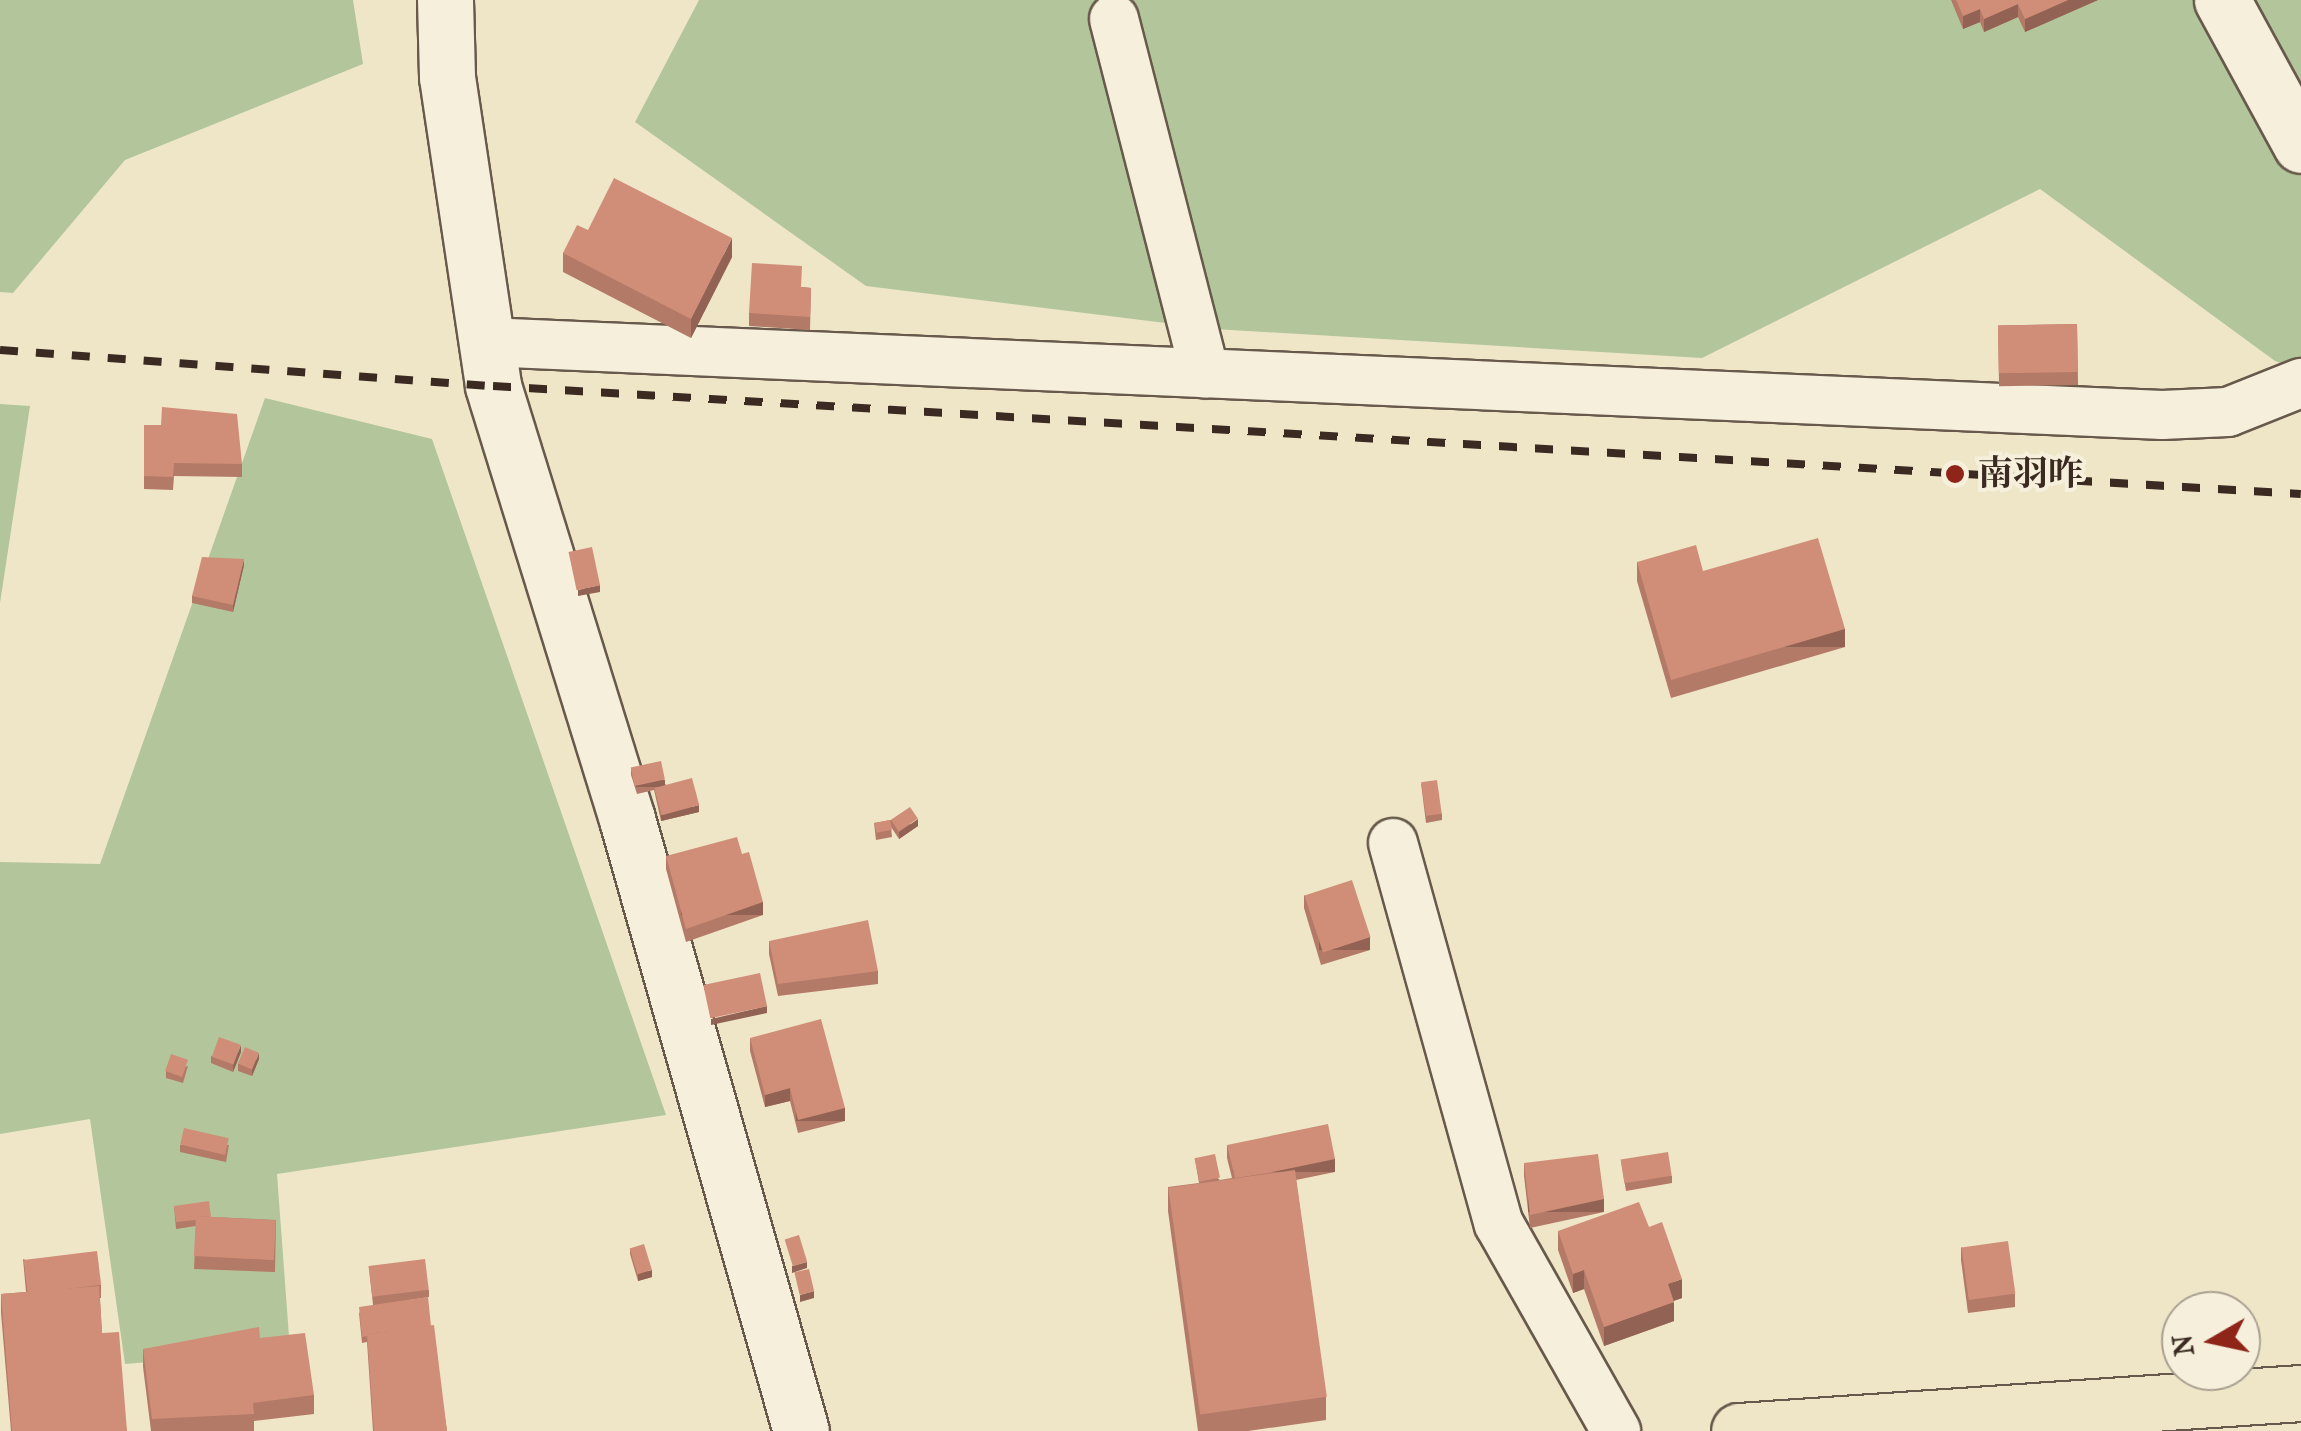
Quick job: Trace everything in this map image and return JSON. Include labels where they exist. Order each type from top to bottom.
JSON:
[{"type":"highway","points":[[1739,1431],[2301,1393]]},
{"type":"street","points":[[445,0],[447,78],[496,400],[627,819],[800,1431]]},
{"type":"street","points":[[2222,0],[2301,145]]},
{"type":"street","points":[[1114,19],[1204,374]]},
{"type":"street","points":[[486,342],[2162,415],[2228,412],[2301,383]]},
{"type":"street","points":[[1393,843],[1499,1224],[1616,1431]]},
{"type":"green space","points":[[0,0],[353,0],[363,64],[125,160],[13,293],[0,292]]},
{"type":"green space","points":[[699,0],[2301,0],[2301,370],[2275,361],[2040,189],[1702,358],[1214,329],[866,286],[635,122]]},
{"type":"green space","points":[[265,398],[432,439],[666,1115],[277,1174],[290,1350],[125,1364],[90,1119],[0,1134],[0,862],[100,864]]},
{"type":"green space","points":[[0,404],[30,406],[0,603]]},
{"type":"building","points":[[1956,0],[2068,0],[2025,19],[2018,4],[1984,19],[1980,9],[1963,16]]},
{"type":"building","points":[[614,178],[732,238],[691,319],[563,253],[577,225],[588,230]]},
{"type":"building","points":[[752,263],[802,266],[801,287],[811,288],[810,317],[749,313]]},
{"type":"building","points":[[2077,324],[2078,372],[1999,373],[1998,325]]},
{"type":"building","points":[[162,407],[237,414],[242,464],[174,463],[173,477],[144,476],[144,425],[161,425]]},
{"type":"building","points":[[1818,538],[1845,629],[1671,680],[1637,562],[1696,545],[1703,571]]},
{"type":"building","points":[[592,547],[600,585],[577,590],[569,552]]},
{"type":"building","points":[[202,557],[244,559],[233,605],[192,596]]},
{"type":"building","points":[[661,761],[665,780],[635,786],[631,767]]},
{"type":"building","points":[[692,778],[699,805],[662,815],[654,788]]},
{"type":"building","points":[[1437,780],[1442,814],[1426,816],[1421,782]]},
{"type":"building","points":[[910,807],[918,819],[899,831],[891,820]]},
{"type":"building","points":[[890,820],[892,830],[876,833],[874,823]]},
{"type":"building","points":[[737,837],[742,854],[749,852],[763,902],[686,929],[666,856]]},
{"type":"building","points":[[1352,880],[1371,937],[1323,953],[1304,895]]},
{"type":"building","points":[[868,920],[878,971],[778,984],[769,941]]},
{"type":"building","points":[[760,973],[767,1006],[710,1018],[703,985]]},
{"type":"building","points":[[821,1019],[845,1108],[798,1120],[790,1088],[765,1095],[750,1038]]},
{"type":"building","points":[[219,1037],[241,1045],[233,1065],[212,1057]]},
{"type":"building","points":[[245,1047],[259,1053],[252,1069],[238,1064]]},
{"type":"building","points":[[171,1054],[188,1060],[182,1077],[165,1071]]},
{"type":"building","points":[[1328,1124],[1335,1159],[1235,1178],[1227,1145]]},
{"type":"building","points":[[184,1128],[229,1138],[225,1155],[180,1145]]},
{"type":"building","points":[[1668,1152],[1672,1176],[1624,1183],[1621,1160]]},
{"type":"building","points":[[1215,1154],[1220,1177],[1199,1182],[1194,1158]]},
{"type":"building","points":[[1598,1154],[1604,1199],[1530,1215],[1524,1163]]},
{"type":"building","points":[[1295,1170],[1327,1397],[1200,1415],[1168,1188]]},
{"type":"building","points":[[209,1201],[211,1217],[196,1216],[196,1220],[176,1222],[174,1206]]},
{"type":"building","points":[[1639,1202],[1649,1227],[1662,1222],[1682,1279],[1668,1284],[1674,1302],[1604,1327],[1584,1270],[1573,1274],[1558,1231]]},
{"type":"building","points":[[196,1216],[276,1220],[274,1260],[194,1256]]},
{"type":"building","points":[[799,1235],[807,1262],[793,1266],[785,1239]]},
{"type":"building","points":[[2008,1241],[2015,1293],[1969,1300],[1961,1248]]},
{"type":"building","points":[[644,1244],[652,1270],[638,1274],[630,1248]]},
{"type":"building","points":[[97,1251],[101,1285],[28,1294],[24,1260]]},
{"type":"building","points":[[425,1259],[429,1290],[372,1297],[368,1266]]},
{"type":"building","points":[[809,1269],[814,1291],[800,1295],[794,1272]]},
{"type":"building","points":[[99,1286],[102,1333],[119,1332],[127,1431],[12,1431],[1,1294]]},
{"type":"building","points":[[428,1297],[431,1326],[362,1337],[359,1307]]},
{"type":"building","points":[[434,1325],[447,1431],[374,1431],[367,1334]]},
{"type":"building","points":[[259,1327],[260,1338],[305,1333],[314,1395],[253,1403],[254,1414],[152,1419],[143,1349]]},
{"type":"railway","points":[[0,350],[493,386],[2301,494]]},
{"type":"place","name":"南羽咋","points":[[1955,474]]}]
